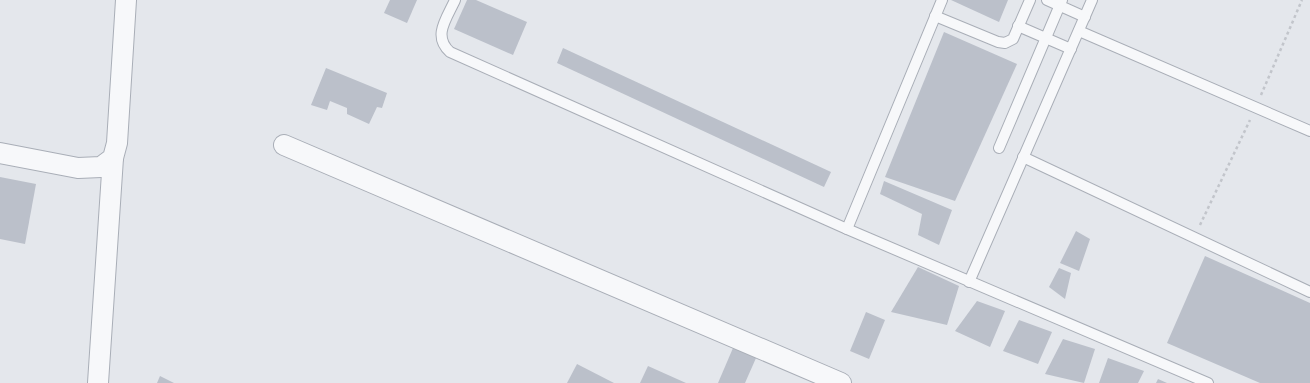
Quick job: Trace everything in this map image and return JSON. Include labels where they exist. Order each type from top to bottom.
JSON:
[{"type":"street","points":[[98,383],[113,158],[117,143],[126,0]]},
{"type":"street","points":[[284,144],[841,383]]},
{"type":"street","points":[[0,153],[78,168],[100,168],[113,158]]},
{"type":"lane","points":[[455,0],[442,30],[441,36],[442,42],[450,52],[847,229],[1208,383]]},
{"type":"lane","points":[[847,229],[942,0]]},
{"type":"lane","points":[[936,16],[1001,44],[1009,42],[1012,39],[1030,0]]},
{"type":"lane","points":[[1047,0],[1061,3],[1085,17]]},
{"type":"lane","points":[[969,282],[1092,0]]},
{"type":"lane","points":[[999,148],[1061,3]]},
{"type":"lane","points":[[1018,26],[1071,49]]},
{"type":"lane","points":[[1079,31],[1310,131]]},
{"type":"lane","points":[[1023,157],[1310,292]]},
{"type":"building","points":[[390,0],[417,0],[407,23],[384,13]]},
{"type":"building","points":[[467,0],[476,0],[527,22],[513,55],[454,29]]},
{"type":"building","points":[[951,0],[1008,0],[999,22]]},
{"type":"building","points":[[944,32],[1017,64],[955,201],[885,177]]},
{"type":"building","points":[[563,48],[831,172],[824,187],[557,63]]},
{"type":"building","points":[[326,68],[387,93],[382,108],[377,107],[369,124],[347,114],[347,108],[330,101],[327,110],[311,105]]},
{"type":"building","points":[[0,177],[36,184],[25,244],[0,239]]},
{"type":"building","points":[[884,181],[952,210],[939,245],[918,235],[922,214],[880,194]]},
{"type":"building","points":[[1076,231],[1090,239],[1079,271],[1060,263]]},
{"type":"building","points":[[1205,256],[1310,303],[1310,383],[1260,383],[1167,343]]},
{"type":"building","points":[[918,267],[959,286],[947,325],[891,312]]},
{"type":"building","points":[[1059,268],[1071,273],[1065,299],[1049,287]]},
{"type":"building","points":[[977,301],[1005,311],[990,347],[955,331]]},
{"type":"building","points":[[866,312],[885,320],[869,359],[850,351]]},
{"type":"building","points":[[1019,320],[1052,332],[1038,364],[1003,351]]},
{"type":"building","points":[[1063,339],[1095,349],[1084,383],[1045,374]]},
{"type":"building","points":[[733,348],[756,358],[745,383],[718,383]]},
{"type":"building","points":[[1108,358],[1144,371],[1138,383],[1099,383]]},
{"type":"building","points":[[577,364],[614,383],[567,383]]},
{"type":"building","points":[[648,366],[686,383],[640,383]]},
{"type":"building","points":[[160,376],[174,383],[157,383]]},
{"type":"building","points":[[1158,379],[1167,383],[1156,383]]}]
